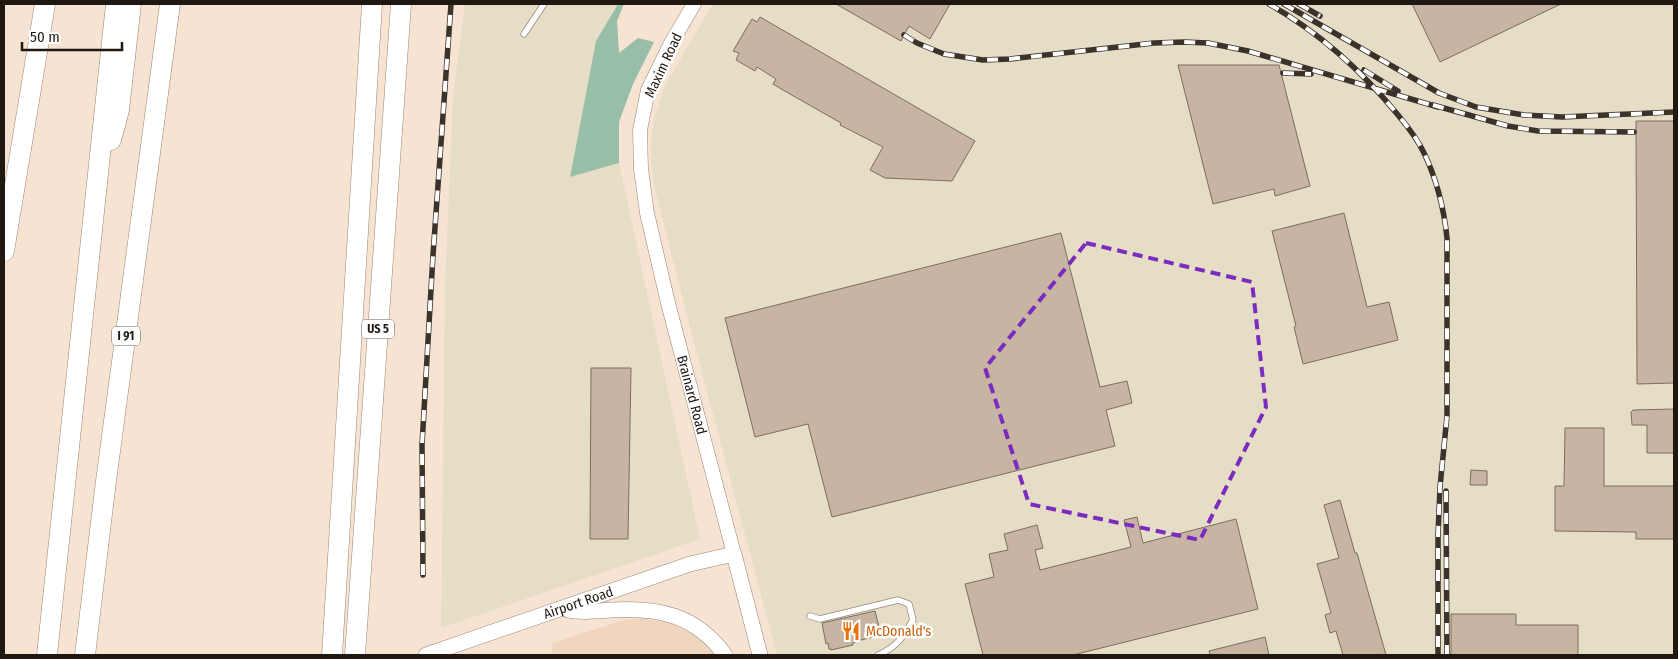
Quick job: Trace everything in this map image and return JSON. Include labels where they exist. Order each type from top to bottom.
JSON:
[{"type":"highway","points":[[4,250],[45,4]]},
{"type":"highway","points":[[47,655],[116,4]]},
{"type":"highway","points":[[94,216],[119,110],[131,4]]},
{"type":"highway","name":"US 5","points":[[332,655],[372,4]]},
{"type":"highway","name":"US 5","points":[[355,655],[402,4]]},
{"type":"highway","name":"I 91","points":[[85,655],[106,480],[169,8]]},
{"type":"highway","points":[[325,655],[328,579],[339,526]]},
{"type":"main road","name":"Airport Road","points":[[426,655],[690,564],[734,554]]},
{"type":"main road","name":"Brainard Road","points":[[734,554],[760,655]]},
{"type":"main road","points":[[564,609],[596,612],[641,609],[671,614],[703,632],[725,655]]},
{"type":"street","name":"Maxim Road","points":[[640,130],[648,90],[670,45],[694,4]]},
{"type":"street","name":"Brainard Road","points":[[640,130],[641,169],[647,213],[668,303],[734,554]]},
{"type":"lane","points":[[524,34],[544,4]]},
{"type":"lane","points":[[810,616],[820,619],[898,600],[909,604],[913,620],[902,640],[878,655]]},
{"type":"highlighted area","points":[[1086,243],[1252,282],[1266,407],[1200,540],[1029,504],[985,368]]},
{"type":"shaded area","points":[[465,4],[618,4],[596,41],[570,177],[619,163],[700,539],[441,628],[445,290],[453,96]]},
{"type":"shaded area","points":[[713,4],[1674,4],[1674,655],[777,655],[693,339],[655,189],[651,162],[654,120],[665,85]]},
{"type":"shaded area","points":[[643,618],[672,624],[701,638],[715,655],[551,655],[553,643],[624,620]]},
{"type":"green space","points":[[618,4],[624,4],[617,21],[619,53],[638,38],[654,42],[633,84],[619,122],[619,163],[570,177],[596,41]]},
{"type":"building","points":[[836,4],[950,4],[930,39],[909,26],[901,41]]},
{"type":"building","points":[[1412,4],[1561,4],[1440,62]]},
{"type":"building","points":[[760,17],[975,141],[952,181],[885,178],[870,170],[883,147],[840,125],[841,123],[773,84],[776,79],[757,67],[755,71],[736,60],[739,53],[733,51],[752,19],[757,22]]},
{"type":"building","points":[[1178,65],[1279,65],[1310,186],[1275,196],[1274,189],[1213,204]]},
{"type":"building","points":[[1636,121],[1674,121],[1674,383],[1637,384]]},
{"type":"building","points":[[1344,213],[1367,307],[1389,302],[1398,340],[1303,364],[1294,327],[1296,326],[1272,231]]},
{"type":"building","points":[[1061,233],[1100,387],[1127,381],[1132,403],[1106,410],[1115,446],[832,517],[808,424],[755,437],[725,318]]},
{"type":"building","points":[[591,368],[631,368],[628,539],[590,539]]},
{"type":"building","points":[[1674,409],[1674,453],[1647,453],[1647,425],[1632,425],[1631,412],[1633,410]]},
{"type":"building","points":[[1565,428],[1604,428],[1604,486],[1674,486],[1674,539],[1636,539],[1636,532],[1555,531],[1555,486],[1564,486]]},
{"type":"building","points":[[1471,470],[1487,471],[1487,485],[1470,485]]},
{"type":"building","points":[[1340,500],[1386,655],[1343,655],[1336,631],[1330,633],[1325,615],[1331,613],[1317,564],[1339,558],[1324,505]]},
{"type":"building","points":[[1137,517],[1143,543],[1236,519],[1258,609],[1073,655],[983,655],[965,584],[994,577],[989,554],[1008,550],[1004,534],[1037,525],[1043,548],[1035,550],[1040,570],[1131,547],[1124,520]]},
{"type":"building","name":"McDonald's","points":[[875,611],[881,635],[857,641],[853,645],[829,649],[828,643],[826,644],[822,623]]},
{"type":"building","points":[[1451,614],[1516,614],[1516,625],[1578,625],[1578,655],[1451,655]]},
{"type":"building","points":[[1265,637],[1269,655],[1210,655],[1209,651]]},
{"type":"railway","points":[[423,575],[422,445],[451,4]]},
{"type":"railway","points":[[1269,4],[1322,40],[1370,83],[1419,143],[1429,163],[1439,195],[1447,238],[1447,416],[1440,487],[1438,535],[1438,655]]},
{"type":"railway","points":[[1284,4],[1439,93],[1476,107],[1524,115],[1562,117],[1674,112]]},
{"type":"railway","points":[[1299,4],[1320,16]]},
{"type":"railway","points":[[904,35],[917,43],[944,54],[983,60],[1010,59],[1154,43],[1208,43],[1248,51],[1438,107]]},
{"type":"railway","points":[[1364,70],[1398,91]]},
{"type":"railway","points":[[1283,73],[1311,74]]},
{"type":"railway","points":[[1433,105],[1508,126],[1538,131],[1634,132]]},
{"type":"railway","points":[[1446,491],[1447,655]]},
{"type":"place","name":"McDonald's","points":[[851,631]]}]
